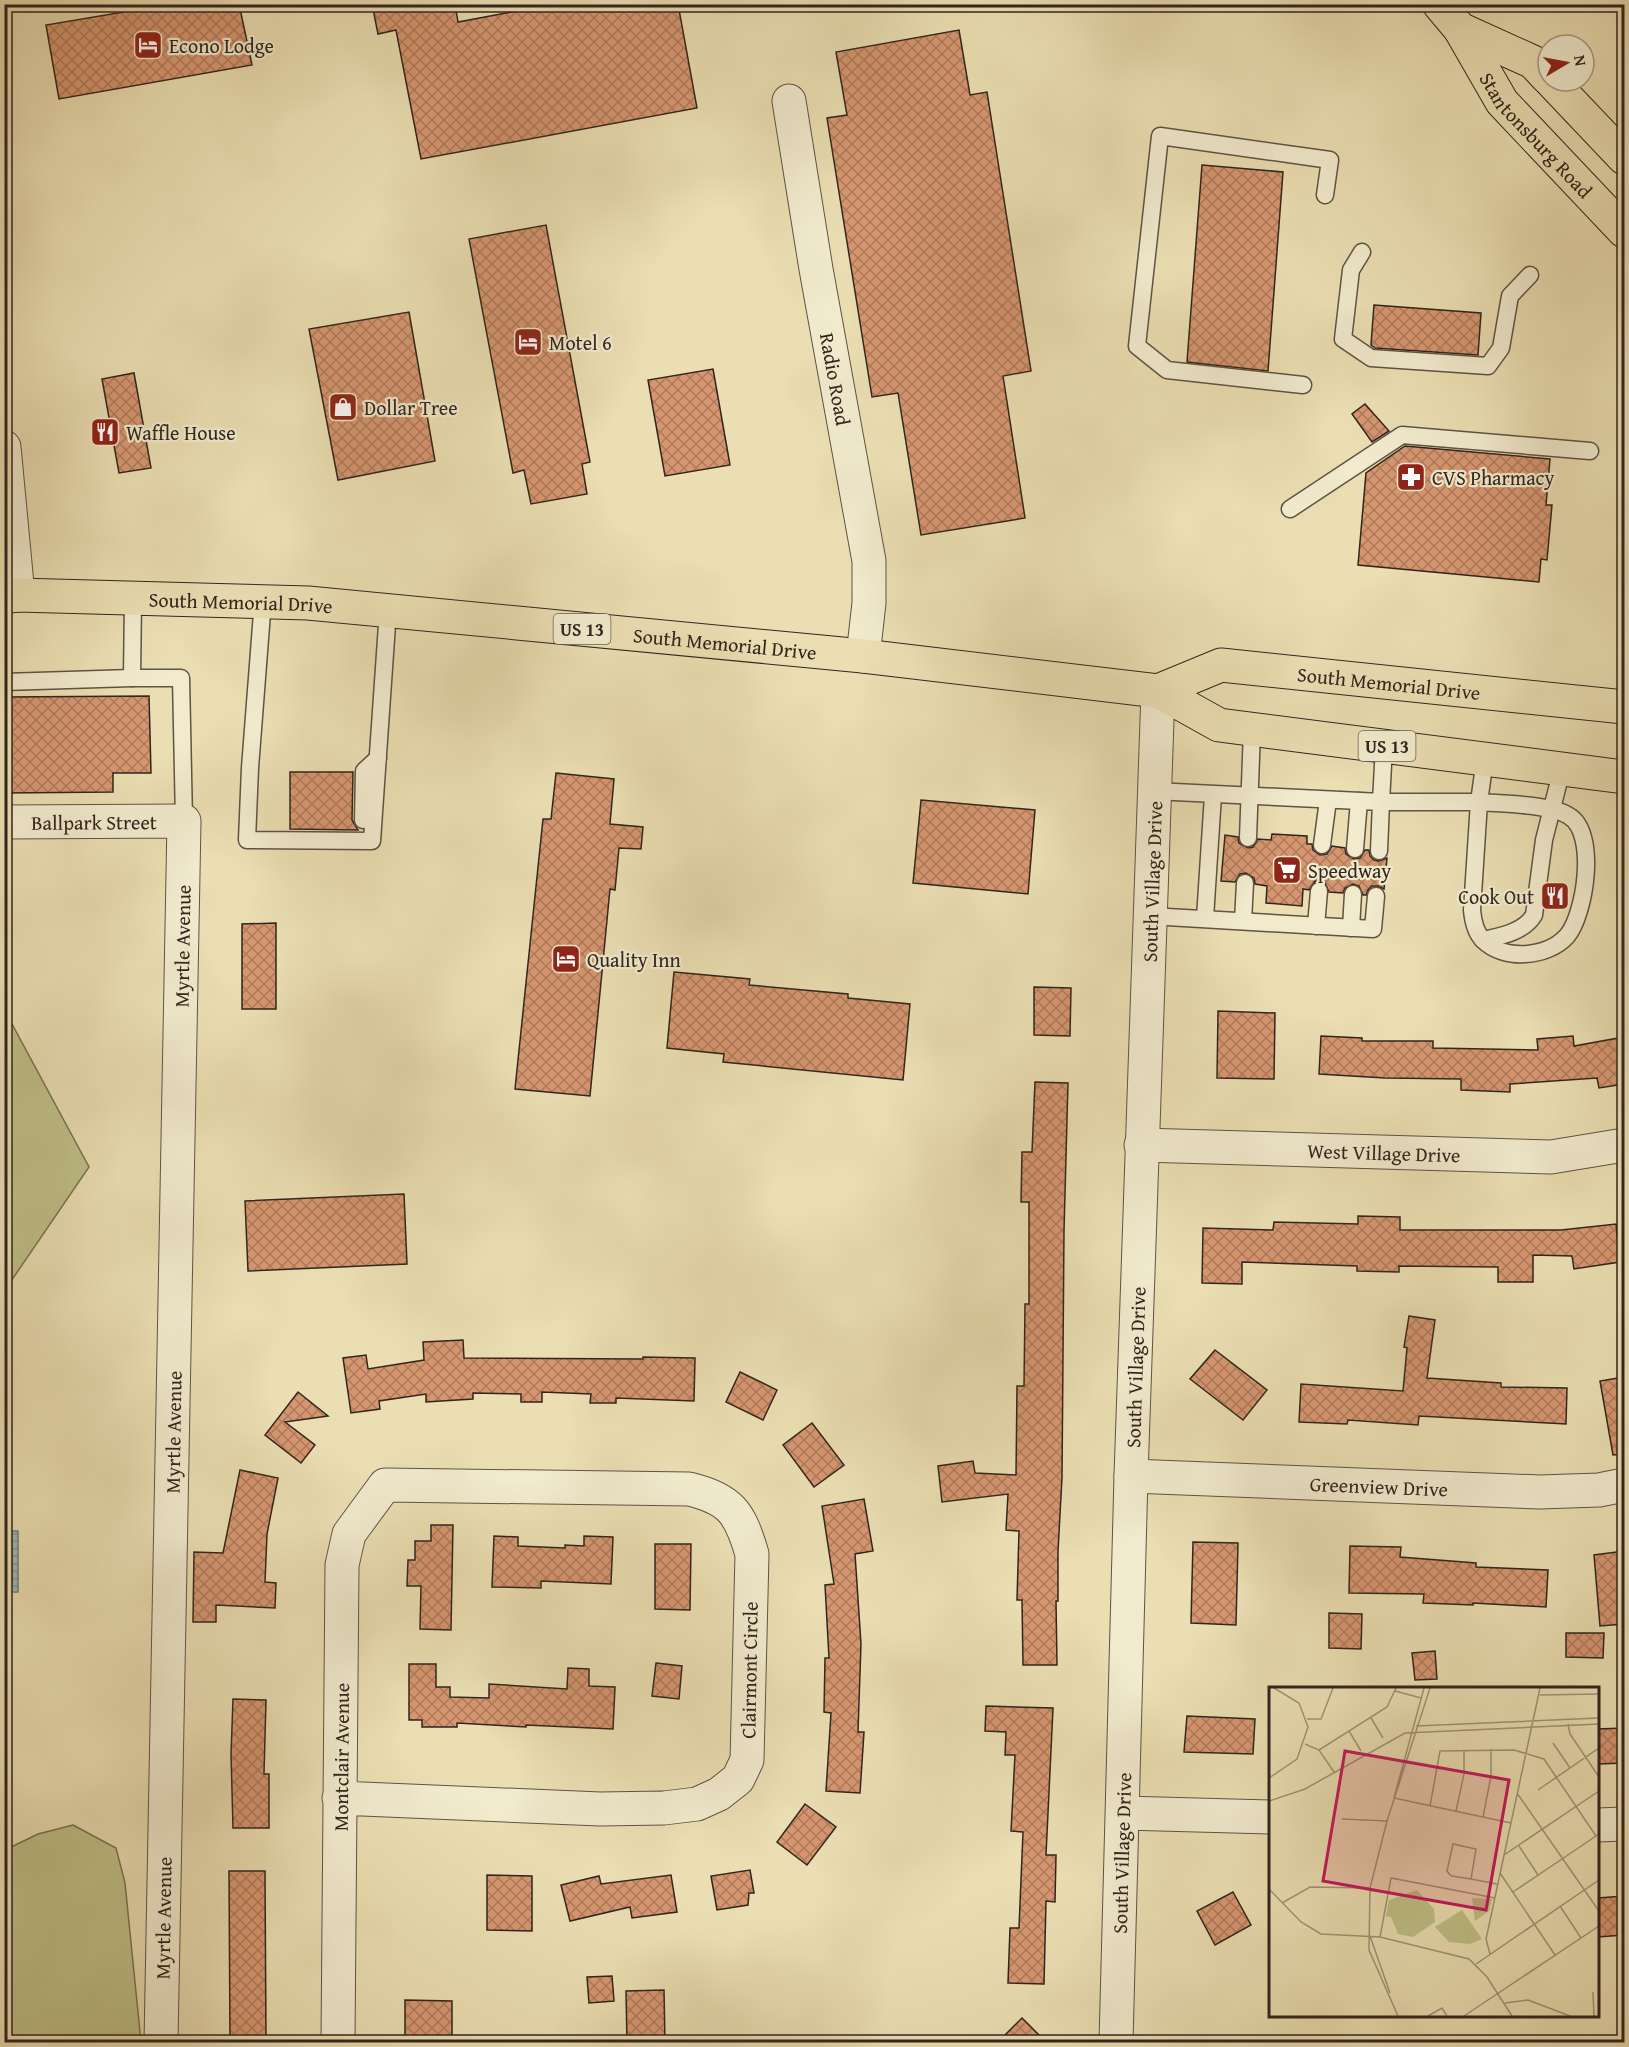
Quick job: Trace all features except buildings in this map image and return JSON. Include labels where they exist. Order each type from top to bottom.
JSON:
[{"type":"main road","name":"Stantonsburg Road","points":[[1439,4],[1461,29],[1502,102],[1624,231]]},
{"type":"main road","name":"Stantonsburg Road","points":[[1461,29],[1536,65]]},
{"type":"main road","name":"Stantonsburg Road","points":[[1562,93],[1624,158]]},
{"type":"main road","name":"South Memorial Drive","points":[[11,596],[262,600],[863,656],[1158,691],[1219,725],[1624,777]]},
{"type":"main road","name":"South Memorial Drive","points":[[1158,691],[1221,665],[1624,707]]},
{"type":"street","name":"Radio Road","points":[[789,101],[816,269],[869,561],[869,603],[863,656]]},
{"type":"street","points":[[4,447],[11,596]]},
{"type":"street","name":"South Village Drive","points":[[1116,2043],[1141,1145],[1158,691]]},
{"type":"street","name":"Ballpark Street","points":[[4,822],[184,821]]},
{"type":"street","name":"Myrtle Avenue","points":[[161,2043],[184,821]]},
{"type":"street","name":"West Village Drive","points":[[1141,1145],[1551,1157],[1624,1145]]},
{"type":"street","name":"Greenview Drive","points":[[1131,1476],[1540,1492],[1599,1490],[1624,1485]]},
{"type":"street","name":"Montclair Avenue","points":[[338,2043],[342,1565],[349,1534],[385,1485]]},
{"type":"street","name":"Clairmont Circle","points":[[339,1798],[600,1809],[664,1808],[697,1804],[719,1794],[738,1779],[747,1760],[752,1554],[744,1527],[729,1505],[709,1494],[688,1489],[385,1485]]},
{"type":"street","points":[[1123,1813],[1269,1817]]},
{"type":"street","points":[[1599,1825],[1624,1824]]},
{"type":"lane","points":[[1303,385],[1167,370],[1137,346],[1160,136],[1330,160],[1325,195]]},
{"type":"lane","points":[[1362,252],[1351,270],[1343,339],[1371,358],[1488,366],[1501,348],[1510,296],[1530,275]]},
{"type":"lane","points":[[1290,509],[1402,435],[1590,451]]},
{"type":"lane","points":[[132,678],[133,598]]},
{"type":"lane","points":[[262,600],[247,840],[372,841],[388,610]]},
{"type":"lane","points":[[4,682],[181,678],[184,821]]},
{"type":"lane","points":[[1248,838],[1252,730]]},
{"type":"lane","points":[[1379,851],[1384,746]]},
{"type":"lane","points":[[1154,792],[1381,802],[1479,802],[1553,810],[1568,815],[1575,820],[1583,833],[1587,850],[1584,882],[1575,926],[1555,946],[1519,955],[1501,951],[1483,940],[1474,926],[1472,910],[1479,802],[1485,759]]},
{"type":"lane","points":[[1483,940],[1515,930],[1529,922],[1534,915],[1545,840],[1562,769]]},
{"type":"lane","points":[[1204,918],[1213,795]]},
{"type":"lane","points":[[1322,845],[1328,800]]},
{"type":"lane","points":[[1355,849],[1359,801]]},
{"type":"lane","points":[[1243,921],[1245,883]]},
{"type":"lane","points":[[1316,926],[1319,891]]},
{"type":"lane","points":[[1351,928],[1353,894]]},
{"type":"lane","points":[[1150,916],[1373,929],[1376,896]]},
{"type":"green space","points":[[5,1011],[89,1167],[4,1290]]},
{"type":"green space","points":[[73,1825],[116,1848],[125,1883],[141,2042],[5,2042],[5,1850],[38,1834]]},
{"type":"water","points":[[5,1531],[18,1531],[18,1592],[5,1592]]},
{"type":"place","name":"Econo Lodge","points":[[148,45]]},
{"type":"place","name":"Motel 6","points":[[528,342]]},
{"type":"place","name":"Dollar Tree","points":[[343,407]]},
{"type":"place","name":"Waffle House","points":[[105,432]]},
{"type":"place","name":"CVS Pharmacy","points":[[1411,477]]},
{"type":"place","name":"Speedway","points":[[1287,870]]},
{"type":"place","name":"Cook Out","points":[[1555,896]]},
{"type":"place","name":"Quality Inn","points":[[566,959]]}]
